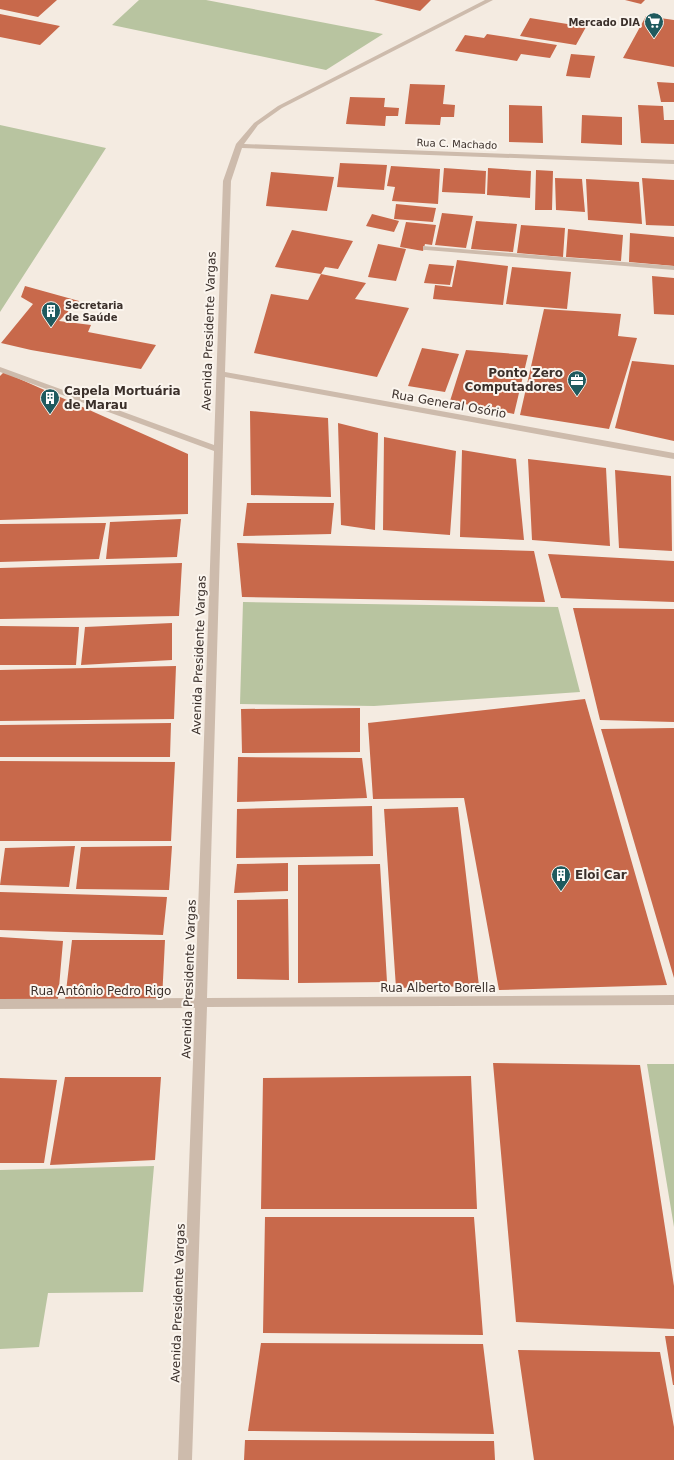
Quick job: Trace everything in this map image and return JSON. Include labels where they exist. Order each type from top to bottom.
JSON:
[{"type":"street","name":"Avenida Presidente Vargas","points":[[185,1460],[227,181],[239,146],[256,124],[280,107],[490,0]]},
{"type":"street","name":"Rua C. Machado","points":[[239,146],[674,162]]},
{"type":"street","points":[[426,248],[674,268]]},
{"type":"street","points":[[0,369],[219,450]]},
{"type":"street","name":"Rua General Osório","points":[[220,374],[674,456]]},
{"type":"street","name":"Rua Alberto Borella","points":[[201,1003],[674,1000]]},
{"type":"street","name":"Rua Antônio Pedro Rigo","points":[[0,1004],[201,1003]]},
{"type":"green space","points":[[139,0],[206,0],[383,34],[326,70],[112,25]]},
{"type":"green space","points":[[0,125],[106,148],[0,312]]},
{"type":"green space","points":[[243,602],[558,607],[580,692],[374,706],[240,704]]},
{"type":"green space","points":[[647,1064],[674,1064],[674,1227]]},
{"type":"green space","points":[[154,1166],[143,1292],[48,1293],[39,1347],[0,1349],[0,1170]]},
{"type":"building","points":[[0,0],[57,0],[38,17],[0,9]]},
{"type":"building","points":[[374,0],[431,0],[420,11]]},
{"type":"building","points":[[625,0],[645,0],[641,4]]},
{"type":"building","points":[[0,14],[60,26],[40,45],[0,37]]},
{"type":"building","name":"Mercado DIA","points":[[646,16],[674,20],[674,67],[623,58]]},
{"type":"building","points":[[530,18],[586,27],[576,45],[520,36]]},
{"type":"building","points":[[487,34],[557,45],[550,58],[521,54],[517,61],[455,51],[465,35],[484,38]]},
{"type":"building","points":[[571,54],[595,56],[590,78],[566,76]]},
{"type":"building","points":[[657,82],[674,83],[674,102],[661,102]]},
{"type":"building","points":[[410,84],[445,85],[443,104],[455,105],[454,117],[441,117],[440,125],[405,124]]},
{"type":"building","points":[[350,97],[385,98],[384,107],[399,108],[398,116],[386,116],[385,126],[346,124]]},
{"type":"building","points":[[509,105],[542,106],[543,143],[509,142]]},
{"type":"building","points":[[638,105],[663,106],[664,120],[674,120],[674,144],[641,143]]},
{"type":"building","points":[[582,115],[622,117],[622,145],[581,143]]},
{"type":"building","points":[[340,163],[387,165],[384,190],[337,187]]},
{"type":"building","points":[[391,166],[440,169],[438,204],[392,201],[395,187],[387,186]]},
{"type":"building","points":[[444,168],[486,171],[485,194],[442,192]]},
{"type":"building","points":[[488,168],[531,171],[530,198],[487,195]]},
{"type":"building","points":[[536,170],[553,171],[552,210],[535,210]]},
{"type":"building","points":[[271,172],[334,177],[327,211],[266,206]]},
{"type":"building","points":[[555,178],[582,179],[585,212],[556,210]]},
{"type":"building","points":[[642,178],[674,180],[674,226],[646,225]]},
{"type":"building","points":[[586,179],[639,182],[642,224],[588,220]]},
{"type":"building","points":[[396,204],[436,208],[433,222],[394,219]]},
{"type":"building","points":[[442,213],[473,216],[466,248],[435,245]]},
{"type":"building","points":[[372,214],[399,221],[394,232],[366,226]]},
{"type":"building","points":[[476,221],[517,224],[513,252],[471,249]]},
{"type":"building","points":[[406,222],[436,225],[432,245],[425,244],[423,251],[400,247]]},
{"type":"building","points":[[521,225],[565,228],[563,257],[517,253]]},
{"type":"building","points":[[568,229],[623,235],[621,261],[566,257]]},
{"type":"building","points":[[292,230],[353,241],[338,269],[325,267],[321,274],[275,267]]},
{"type":"building","points":[[630,233],[674,237],[674,266],[629,262]]},
{"type":"building","points":[[378,244],[406,249],[396,281],[368,277]]},
{"type":"building","points":[[457,260],[508,266],[503,305],[433,299],[435,285],[452,287]]},
{"type":"building","points":[[429,264],[454,266],[450,285],[424,283]]},
{"type":"building","points":[[512,267],[571,272],[567,309],[506,304]]},
{"type":"building","points":[[321,274],[366,283],[355,299],[409,308],[377,377],[254,353],[271,294],[308,300]]},
{"type":"building","points":[[652,276],[674,278],[674,315],[654,314]]},
{"type":"building","name":"Secretaria de Saúde","points":[[25,286],[79,301],[59,321],[91,325],[88,332],[156,345],[141,369],[31,350],[1,343],[33,304],[21,297]]},
{"type":"building","points":[[544,309],[621,314],[618,336],[637,338],[609,429],[520,415]]},
{"type":"building","points":[[422,348],[459,354],[445,392],[408,386]]},
{"type":"building","points":[[466,350],[528,355],[514,414],[450,401]]},
{"type":"building","points":[[632,361],[674,365],[674,441],[615,428]]},
{"type":"building","name":"Capela Mortuária de Marau","points":[[4,372],[188,454],[188,514],[0,520],[0,376]]},
{"type":"building","points":[[250,411],[328,418],[331,497],[251,495]]},
{"type":"building","points":[[338,423],[378,433],[375,530],[341,525]]},
{"type":"building","points":[[384,437],[456,451],[450,535],[383,530]]},
{"type":"building","points":[[462,450],[516,459],[524,540],[460,537]]},
{"type":"building","points":[[528,459],[606,468],[610,546],[532,540]]},
{"type":"building","points":[[615,470],[671,476],[672,551],[619,548]]},
{"type":"building","points":[[247,503],[334,503],[331,534],[243,536]]},
{"type":"building","points":[[181,519],[177,557],[106,559],[110,522]]},
{"type":"building","points":[[106,523],[99,559],[0,562],[0,524]]},
{"type":"building","points":[[237,543],[534,551],[545,602],[242,597]]},
{"type":"building","points":[[548,554],[674,561],[674,602],[561,598]]},
{"type":"building","points":[[182,563],[179,616],[0,619],[0,568]]},
{"type":"building","points":[[573,608],[674,609],[674,722],[600,720]]},
{"type":"building","points":[[172,623],[172,660],[81,665],[85,627]]},
{"type":"building","points":[[0,626],[79,627],[76,665],[0,665]]},
{"type":"building","points":[[176,666],[174,719],[0,721],[0,670]]},
{"type":"building","name":"Eloi Car","points":[[585,699],[667,985],[499,990],[464,798],[373,799],[368,723]]},
{"type":"building","points":[[360,708],[360,752],[242,753],[241,709]]},
{"type":"building","points":[[171,723],[170,757],[0,757],[0,725]]},
{"type":"building","points":[[674,728],[674,978],[601,729]]},
{"type":"building","points":[[238,757],[362,758],[367,798],[237,802]]},
{"type":"building","points":[[0,761],[175,762],[171,841],[0,841]]},
{"type":"building","points":[[372,806],[373,856],[236,858],[237,809]]},
{"type":"building","points":[[458,807],[479,986],[396,988],[384,809]]},
{"type":"building","points":[[75,846],[69,887],[0,885],[5,848]]},
{"type":"building","points":[[172,846],[169,890],[76,889],[81,847]]},
{"type":"building","points":[[288,863],[288,891],[234,893],[237,864]]},
{"type":"building","points":[[380,864],[387,982],[298,983],[298,865]]},
{"type":"building","points":[[0,892],[167,897],[163,935],[0,930]]},
{"type":"building","points":[[288,899],[289,980],[237,979],[237,900]]},
{"type":"building","points":[[0,937],[63,941],[58,999],[0,999]]},
{"type":"building","points":[[72,940],[165,940],[162,1000],[65,1000]]},
{"type":"building","points":[[493,1063],[640,1065],[674,1286],[674,1329],[516,1322]]},
{"type":"building","points":[[471,1076],[477,1209],[261,1209],[263,1078]]},
{"type":"building","points":[[65,1077],[161,1077],[155,1160],[50,1165]]},
{"type":"building","points":[[0,1078],[57,1080],[44,1163],[0,1163]]},
{"type":"building","points":[[265,1217],[474,1217],[483,1335],[263,1333]]},
{"type":"building","points":[[665,1336],[674,1336],[674,1385],[673,1385]]},
{"type":"building","points":[[261,1343],[483,1344],[494,1434],[248,1431]]},
{"type":"building","points":[[518,1350],[660,1352],[674,1427],[674,1460],[534,1460]]},
{"type":"building","points":[[245,1440],[494,1441],[495,1460],[244,1460]]},
{"type":"place","name":"Mercado DIA","points":[[654,39]]},
{"type":"place","name":"Secretaria de Saúde","points":[[51,328]]},
{"type":"place","name":"Ponto Zero Computadores","points":[[577,397]]},
{"type":"place","name":"Capela Mortuária de Marau","points":[[50,415]]},
{"type":"place","name":"Eloi Car","points":[[561,892]]}]
